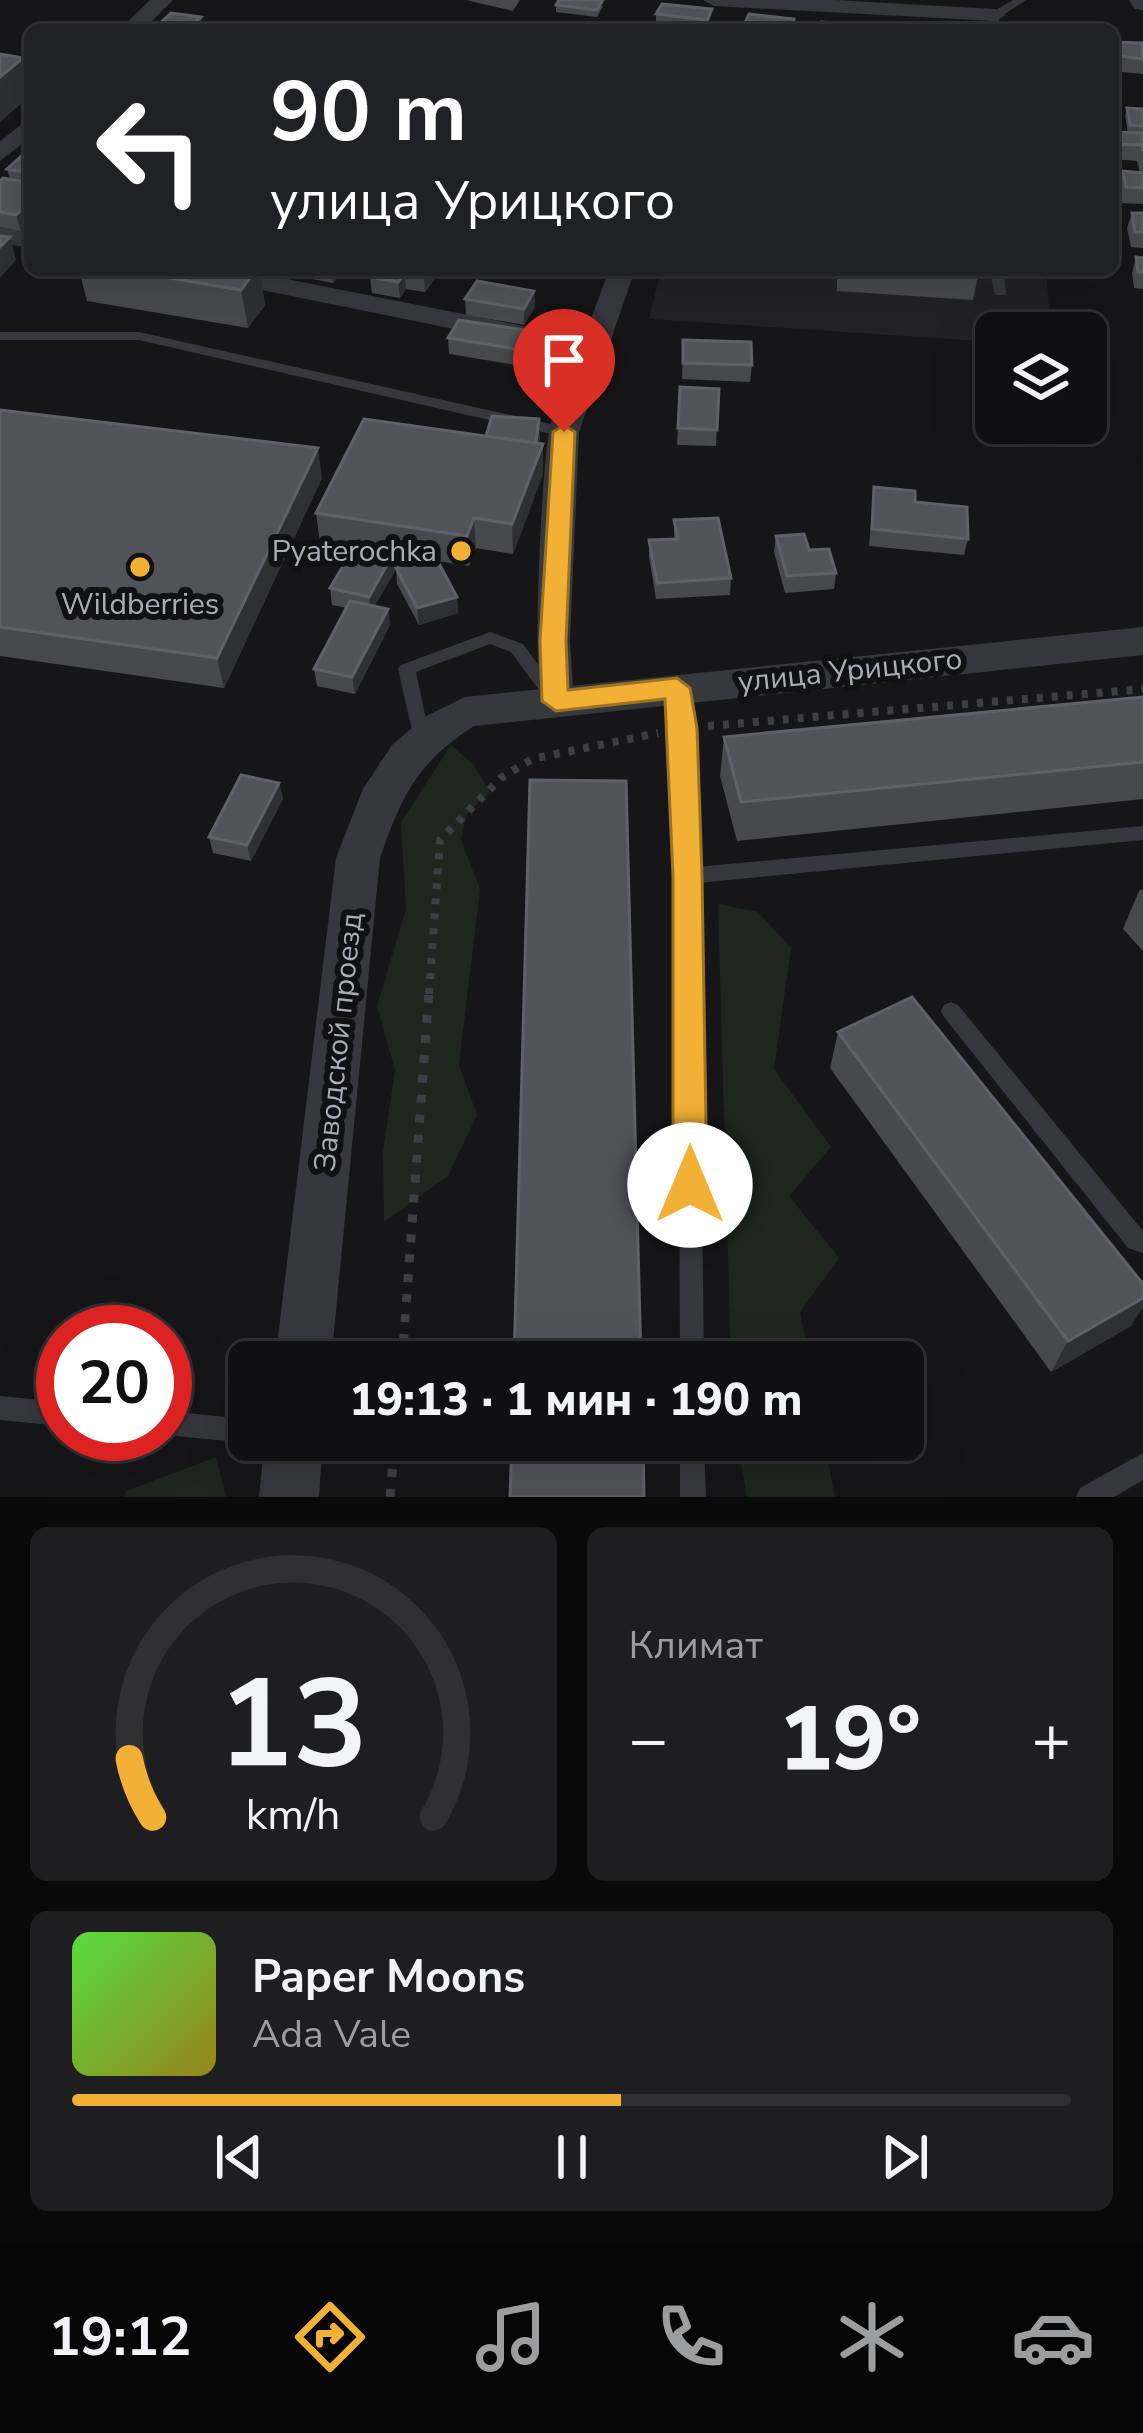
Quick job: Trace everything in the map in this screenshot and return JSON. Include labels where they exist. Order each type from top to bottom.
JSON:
[{"type":"street","points":[[136,24],[162,0]]},
{"type":"street","points":[[724,1],[993,22]]},
{"type":"street","points":[[0,154],[24,131]]},
{"type":"street","points":[[232,276],[596,349]]},
{"type":"street","points":[[556,701],[553,641],[564,432],[620,276]]},
{"type":"street","name":"улица Урицкого","points":[[421,738],[465,712],[556,701],[680,708],[1143,641]]},
{"type":"street","name":"Заводской проезд","points":[[305,1341],[358,858],[385,783],[421,738]]},
{"type":"street","points":[[289,1497],[292,1461]]},
{"type":"lane","points":[[993,22],[1021,0]]},
{"type":"lane","points":[[998,276],[1000,292]]},
{"type":"lane","points":[[0,336],[139,336],[564,432]]},
{"type":"lane","points":[[421,738],[407,669],[490,638],[518,648],[556,701]]},
{"type":"lane","points":[[680,708],[688,876],[692,1341]]},
{"type":"lane","points":[[688,876],[1143,833]]},
{"type":"lane","points":[[951,1011],[1136,1240],[1143,1242]]},
{"type":"lane","points":[[0,1408],[36,1411]]},
{"type":"lane","points":[[192,1426],[228,1429]]},
{"type":"lane","points":[[692,1461],[693,1497]]},
{"type":"lane","points":[[1089,1497],[1143,1466]]},
{"type":"path","points":[[403,1341],[440,840],[501,778],[532,759],[680,708],[1143,689]]},
{"type":"path","points":[[390,1497],[393,1461]]},
{"type":"shaded area","points":[[660,276],[1046,276],[1049,312],[975,312],[975,341],[649,319]]},
{"type":"shaded area","points":[[451,745],[473,764],[490,792],[467,814],[461,840],[480,889],[459,1065],[477,1115],[448,1176],[384,1222],[383,1151],[395,1070],[377,1006],[406,909],[401,822]]},
{"type":"shaded area","points":[[718,904],[758,912],[791,948],[774,1069],[831,1147],[789,1196],[839,1258],[800,1312],[806,1341],[730,1341]]},
{"type":"shaded area","points":[[216,1457],[226,1497],[124,1497],[126,1491]]},
{"type":"shaded area","points":[[741,1461],[828,1461],[835,1497],[747,1497]]},
{"type":"building","points":[[559,0],[603,0],[597,10],[556,5]]},
{"type":"building","points":[[662,4],[712,9],[707,20],[656,14]]},
{"type":"building","points":[[171,13],[201,17],[193,24],[159,24]]},
{"type":"building","points":[[749,14],[794,19],[792,24],[744,24]]},
{"type":"building","points":[[1119,42],[1142,43],[1143,59],[1119,56]]},
{"type":"building","points":[[0,54],[23,58],[0,77]]},
{"type":"building","points":[[1127,108],[1143,109],[1143,126],[1130,125]]},
{"type":"building","points":[[1119,132],[1143,133],[1143,151],[1142,145],[1119,144]]},
{"type":"building","points":[[24,154],[24,172],[7,169]]},
{"type":"building","points":[[1123,171],[1143,173],[1143,188],[1126,187]]},
{"type":"building","points":[[0,181],[24,182],[24,208],[16,215],[0,212]]},
{"type":"building","points":[[1132,213],[1143,213],[1143,232],[1135,232]]},
{"type":"building","points":[[158,276],[252,276],[241,290]]},
{"type":"building","points":[[371,276],[403,276],[398,282]]},
{"type":"building","points":[[477,281],[534,291],[524,309],[465,299]]},
{"type":"building","points":[[459,320],[543,333],[534,352],[448,338]]},
{"type":"building","points":[[683,340],[751,342],[752,365],[683,363]]},
{"type":"building","points":[[680,387],[719,389],[717,430],[678,428]]},
{"type":"building","name":"Wildberries","points":[[0,410],[318,448],[217,658],[0,627]]},
{"type":"building","points":[[492,416],[539,419],[536,443],[486,436]]},
{"type":"building","points":[[364,419],[543,444],[512,524],[474,518],[467,536],[316,513]]},
{"type":"building","points":[[874,487],[915,491],[915,502],[967,507],[968,539],[872,529]]},
{"type":"building","points":[[718,518],[731,578],[657,583],[649,540],[678,539],[674,520]]},
{"type":"building","points":[[804,534],[809,550],[829,549],[836,573],[787,576],[776,536]]},
{"type":"building","points":[[355,546],[393,554],[369,597],[330,588]]},
{"type":"building","points":[[435,556],[457,597],[417,608],[396,568]]},
{"type":"building","points":[[350,601],[388,609],[352,677],[314,669]]},
{"type":"building","points":[[1143,697],[1143,762],[741,802],[724,737]]},
{"type":"building","points":[[241,775],[279,783],[247,845],[209,837]]},
{"type":"building","points":[[530,780],[626,781],[640,1341],[515,1341]]},
{"type":"building","points":[[912,997],[1143,1284],[1143,1298],[1068,1341],[838,1032]]},
{"type":"building","points":[[511,1461],[643,1461],[644,1497],[510,1497]]},
{"type":"place","name":"Pyaterochka","points":[[461,551]]},
{"type":"place","name":"Wildberries","points":[[140,567]]},
{"type":"route","points":[[564,432],[553,641],[556,701],[677,688],[683,728],[688,876],[690,1185]]}]
